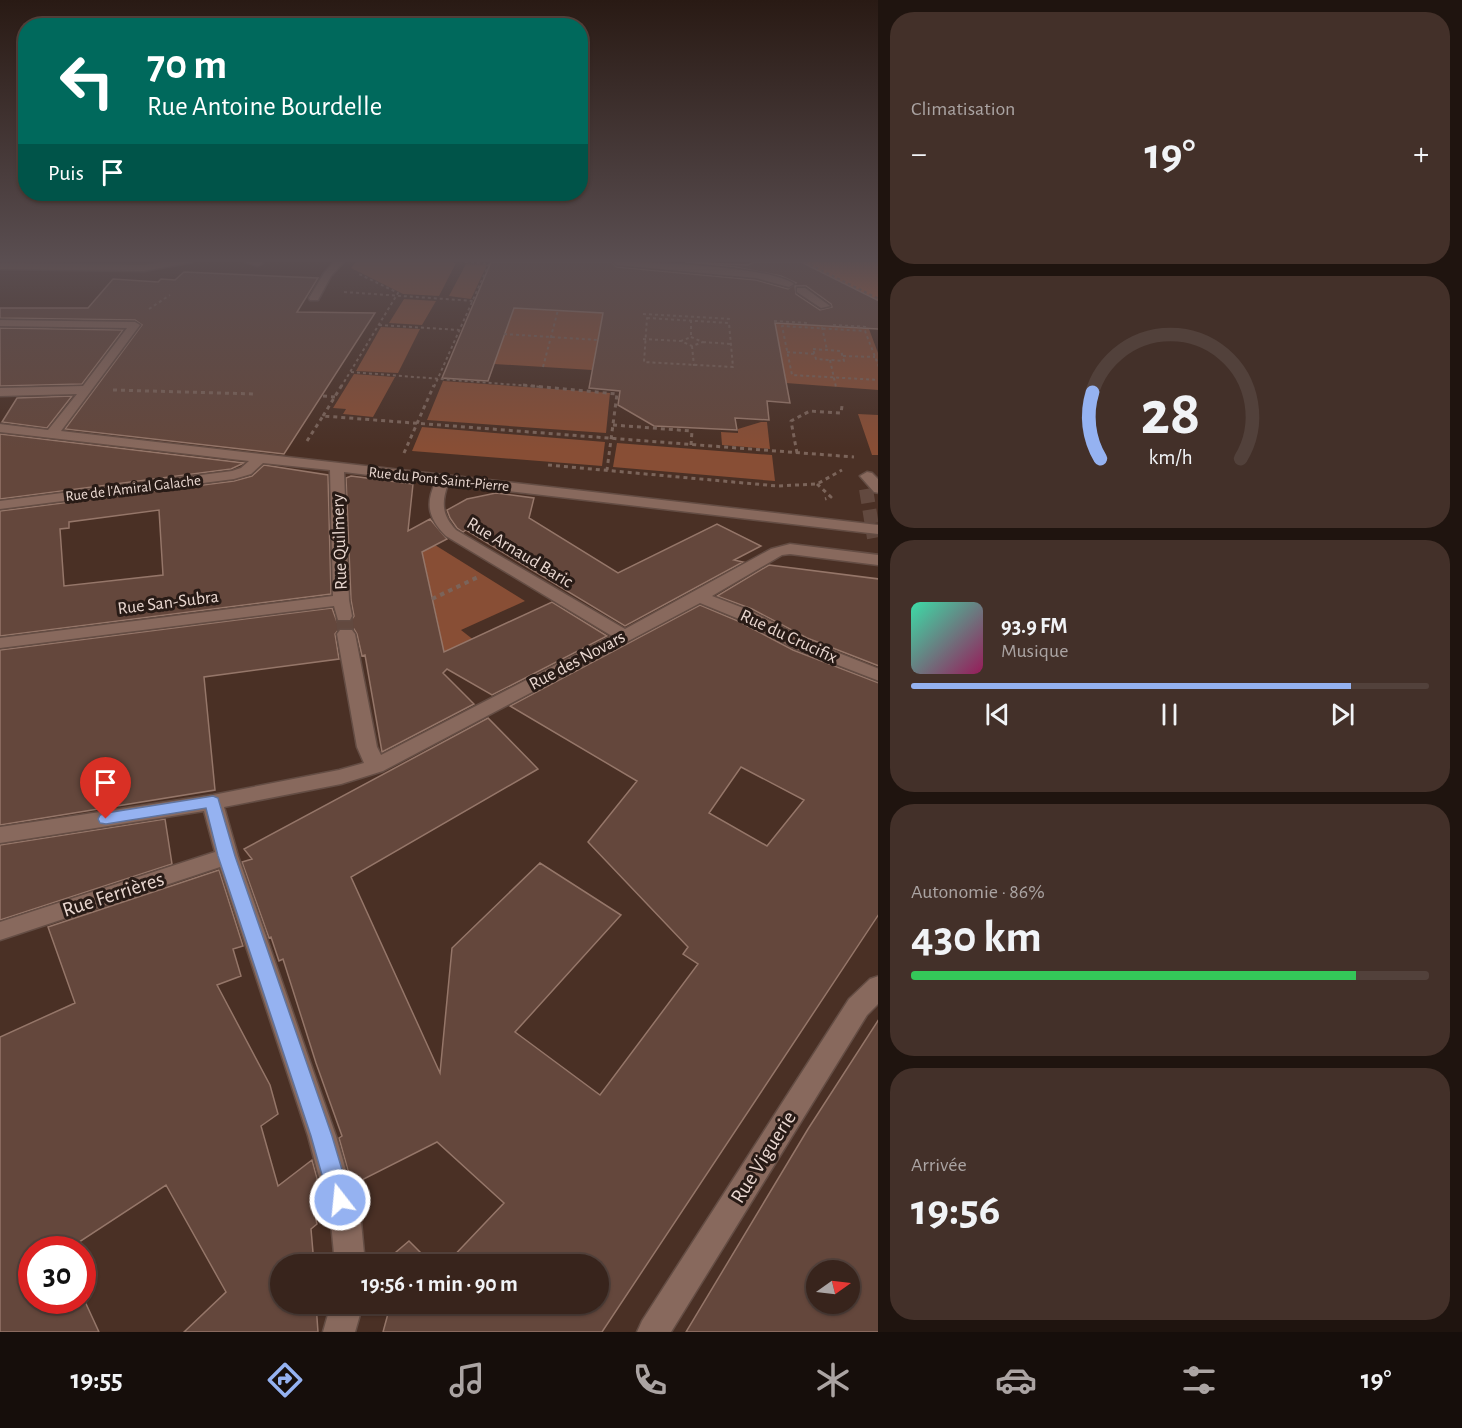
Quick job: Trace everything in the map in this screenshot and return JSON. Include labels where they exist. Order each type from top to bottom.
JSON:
[{"type":"street","points":[[22,324],[135,325],[51,434]]},
{"type":"street","points":[[0,393],[87,390]]},
{"type":"street","name":"Rue du Pont Saint-Pierre","points":[[0,428],[876,534]]},
{"type":"street","name":"Rue de l'Amiral Galache","points":[[0,505],[234,475],[246,471],[260,458]]},
{"type":"street","name":"Rue Quilmery","points":[[337,468],[344,617],[367,747],[376,766]]},
{"type":"street","name":"Rue Arnaud Baric","points":[[443,480],[436,497],[434,511],[438,520],[451,533],[623,635]]},
{"type":"street","points":[[876,534],[878,560]]},
{"type":"street","name":"Rue des Novars","points":[[0,835],[213,802],[341,777],[376,766],[699,597],[777,552],[790,549],[878,560]]},
{"type":"street","name":"Rue du Crucifix","points":[[699,597],[745,615],[800,644],[878,676]]},
{"type":"street","name":"Rue San-Subra","points":[[0,643],[344,617]]},
{"type":"street","points":[[213,802],[215,818],[226,856],[322,1136],[346,1222],[349,1254]]},
{"type":"street","name":"Rue Ferrières","points":[[0,932],[226,856]]},
{"type":"street","name":"Rue Viguerie","points":[[653,1332],[858,1006],[878,987]]},
{"type":"street","points":[[339,1332],[344,1314]]},
{"type":"path","points":[[400,461],[407,453],[464,324]]},
{"type":"path","points":[[543,367],[554,324]]},
{"type":"path","points":[[646,324],[644,362],[733,367],[729,324]]},
{"type":"path","points":[[691,324],[691,338]]},
{"type":"path","points":[[307,441],[379,325],[461,330]]},
{"type":"path","points":[[878,364],[865,331],[782,326],[792,375],[878,380]]},
{"type":"path","points":[[822,327],[827,350]]},
{"type":"path","points":[[504,334],[598,340]]},
{"type":"path","points":[[644,339],[681,341],[691,338],[703,342],[731,344]]},
{"type":"path","points":[[681,341],[692,346],[703,342]]},
{"type":"path","points":[[692,346],[694,366]]},
{"type":"path","points":[[813,349],[827,350],[841,351],[844,361],[816,359],[813,349]]},
{"type":"path","points":[[787,352],[815,354]]},
{"type":"path","points":[[843,356],[875,357]]},
{"type":"path","points":[[830,360],[836,387]]},
{"type":"path","points":[[351,372],[617,394],[607,470]]},
{"type":"path","points":[[87,390],[256,394]]},
{"type":"path","points":[[323,396],[335,397]]},
{"type":"path","points":[[797,453],[791,421],[810,411],[841,412],[842,406]]},
{"type":"path","points":[[323,416],[864,458]]},
{"type":"path","points":[[612,425],[692,430],[691,445]]},
{"type":"path","points":[[537,464],[777,486],[817,484],[845,468]]},
{"type":"path","points":[[817,484],[831,497],[819,500]]},
{"type":"path","points":[[432,599],[483,575]]},
{"type":"shaded area","points":[[508,324],[601,324],[592,370],[494,364]]},
{"type":"shaded area","points":[[775,324],[869,329],[878,353],[878,390],[786,383]]},
{"type":"shaded area","points":[[381,327],[420,329],[398,373],[356,371]]},
{"type":"shaded area","points":[[354,374],[395,377],[373,417],[343,414],[346,409],[333,408]]},
{"type":"shaded area","points":[[443,381],[610,393],[606,433],[427,420]]},
{"type":"shaded area","points":[[858,414],[878,415],[878,455],[872,455]]},
{"type":"shaded area","points":[[767,422],[770,449],[722,445],[721,432],[738,433],[738,429]]},
{"type":"shaded area","points":[[422,427],[605,442],[602,466],[412,451]]},
{"type":"shaded area","points":[[617,443],[772,455],[775,481],[613,467]]},
{"type":"shaded area","points":[[435,545],[525,601],[461,630],[475,641],[423,665],[398,639],[440,632],[426,569],[419,553]]},
{"type":"building","points":[[368,324],[284,454],[65,429],[142,325]]},
{"type":"building","points":[[465,324],[508,324],[488,381],[442,378]]},
{"type":"building","points":[[601,324],[775,324],[790,403],[767,401],[769,420],[735,418],[737,430],[654,426],[618,405],[620,391],[589,388]]},
{"type":"building","points":[[795,324],[878,324],[878,329]]},
{"type":"building","points":[[0,328],[123,330],[82,384],[0,386]]},
{"type":"building","points":[[72,396],[47,428],[2,422],[17,398]]},
{"type":"building","points":[[0,434],[244,463],[231,469],[0,499]]},
{"type":"building","points":[[264,465],[328,475],[331,594],[0,636],[0,511],[234,481],[252,476]],"holes":[[[159,510],[163,575],[64,586],[60,529],[69,528],[69,522]]]},
{"type":"building","points":[[351,476],[413,484],[408,531],[430,519],[447,539],[422,552],[444,652],[552,602],[607,636],[492,695],[447,669],[443,673],[474,704],[382,752],[365,655],[362,656],[354,629],[340,628],[335,634],[339,659],[204,677],[215,790],[0,825],[0,650],[332,608],[337,622],[350,622],[354,616],[351,600],[346,478]]},
{"type":"building","points":[[496,493],[534,498],[529,518],[618,573],[717,524],[761,546],[734,560],[743,562],[625,626],[466,530],[463,532],[457,528],[447,510],[467,499]]},
{"type":"building","points":[[769,565],[878,579],[878,666],[807,638],[752,609],[717,596]]},
{"type":"building","points":[[700,605],[738,621],[793,650],[878,683],[878,916],[602,1332],[383,1332],[388,1314],[609,1314],[609,1254],[456,1254],[504,1203],[437,1142],[352,1185],[339,1138],[342,1136],[283,959],[279,961],[271,937],[269,938],[242,862],[252,859],[244,849],[488,718],[538,769],[351,877],[440,1073],[452,948],[540,863],[621,915],[515,1032],[600,1095],[698,964],[683,954],[688,947],[588,842],[637,781],[510,706]],"holes":[[[741,767],[804,800],[767,846],[709,813]]]},
{"type":"building","points":[[165,819],[172,864],[0,920],[0,845]]},
{"type":"building","points":[[219,870],[243,946],[233,949],[241,976],[217,985],[270,1085],[278,1114],[261,1126],[278,1186],[312,1160],[323,1200],[313,1205],[317,1224],[311,1229],[313,1254],[270,1254],[270,1314],[317,1314],[318,1332],[184,1332],[226,1292],[166,1185],[88,1236],[18,1236],[18,1314],[91,1314],[99,1332],[0,1332],[0,1037],[75,1003],[48,927]]},
{"type":"building","points":[[878,1021],[878,1332],[686,1332],[808,1129]]},
{"type":"building","points":[[409,1241],[422,1254],[394,1254]]},
{"type":"tunnel","points":[[866,489],[874,538]]},
{"type":"tunnel","points":[[344,616],[346,634]]},
{"type":"route","points":[[106,819],[213,802],[215,818],[226,856],[322,1136],[340,1200]]}]
